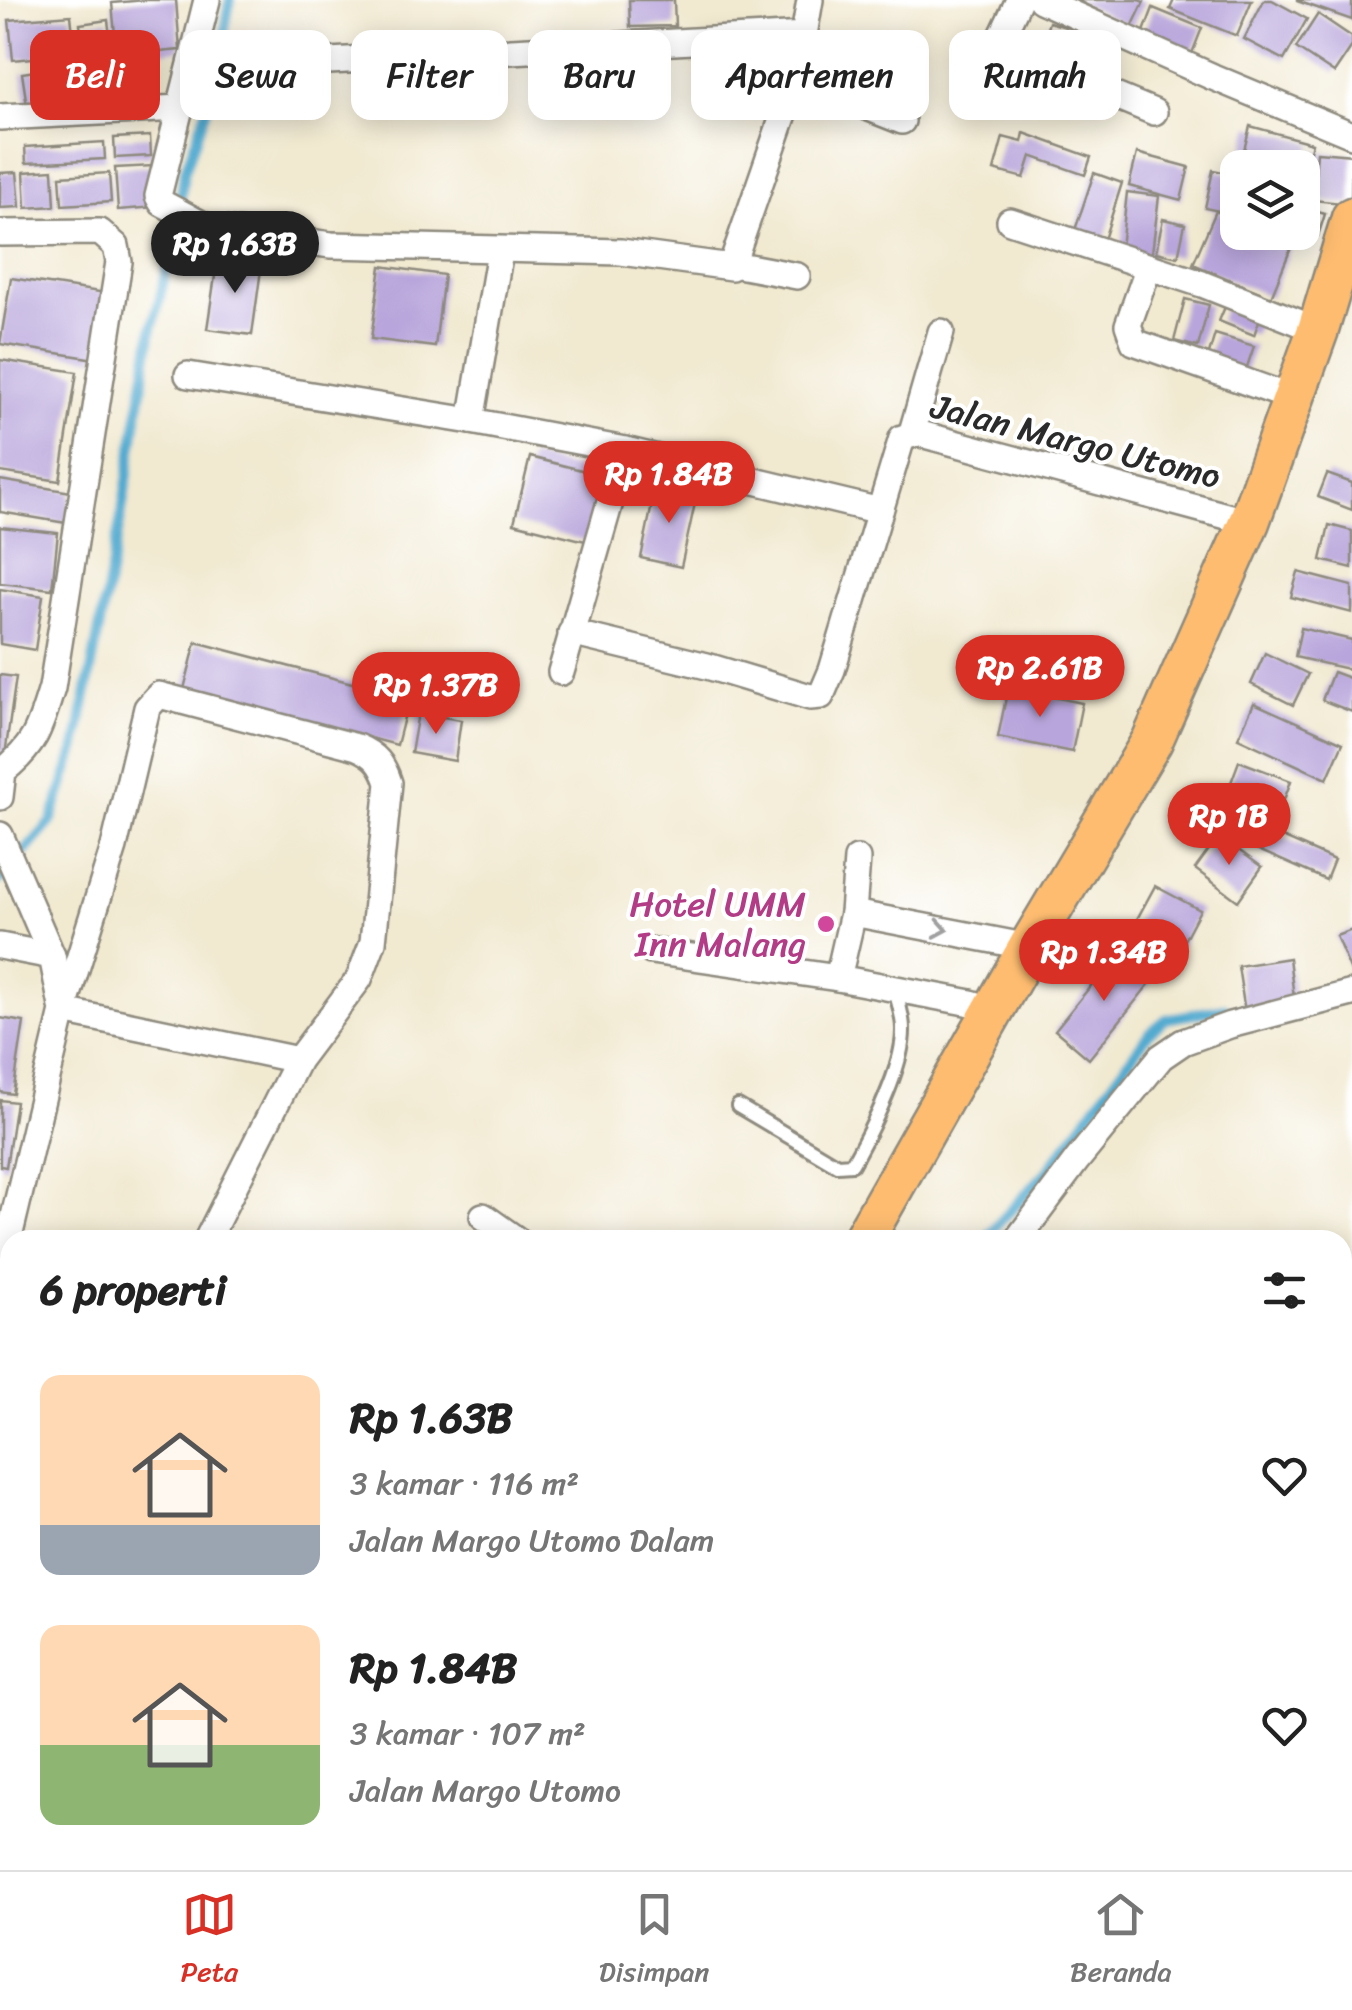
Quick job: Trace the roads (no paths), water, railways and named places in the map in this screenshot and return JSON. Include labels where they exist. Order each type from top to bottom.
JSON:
[{"type":"main road","points":[[869,1230],[1029,947],[1152,741],[1249,522],[1318,330],[1352,218]]},
{"type":"street","points":[[200,30],[207,0]]},
{"type":"street","points":[[805,30],[810,0]]},
{"type":"street","points":[[1019,0],[1002,36],[1007,51],[1154,112]]},
{"type":"street","points":[[1041,0],[1352,135]]},
{"type":"street","points":[[331,61],[691,41]]},
{"type":"street","points":[[0,117],[180,108],[158,196],[162,203],[198,224],[228,232],[331,245],[621,252],[729,267],[733,264],[797,276]]},
{"type":"street","points":[[733,264],[782,120]]},
{"type":"street","points":[[1010,222],[1202,284],[1318,330]]},
{"type":"street","points":[[0,233],[100,232],[116,246],[118,262],[52,688],[36,739],[26,753],[2,771],[0,798]]},
{"type":"street","points":[[471,420],[500,251]]},
{"type":"street","points":[[1148,269],[1128,325],[1134,342],[1292,398]]},
{"type":"street","points":[[912,432],[942,332]]},
{"type":"street","points":[[188,376],[471,420],[625,450],[880,511]]},
{"type":"street","name":"Jalan Margo Utomo","points":[[571,633],[707,666],[810,697],[821,696],[902,438],[912,432],[1249,522]]},
{"type":"street","points":[[561,672],[625,450]]},
{"type":"street","points":[[5,1230],[10,1191],[114,846],[147,708],[154,697],[166,695],[357,746],[383,764],[389,783],[374,942],[359,979],[298,1060],[212,1230]]},
{"type":"street","points":[[0,835],[52,956],[62,1011]]},
{"type":"street","points":[[838,978],[853,913],[856,859]]},
{"type":"street","points":[[853,913],[1029,947]]},
{"type":"street","points":[[0,946],[52,956]]},
{"type":"street","points":[[652,950],[838,978],[994,1010]]},
{"type":"street","points":[[1025,1230],[1161,1057],[1183,1042],[1230,1025],[1352,993]]},
{"type":"street","points":[[62,1011],[298,1060]]},
{"type":"street","points":[[483,1216],[503,1230]]},
{"type":"lane","points":[[738,1106],[837,1165],[852,1164],[902,1048],[903,1025],[895,990]]},
{"type":"waterway","points":[[0,880],[51,822],[76,747],[120,523],[152,329],[177,228],[184,173],[217,80],[230,0]]},
{"type":"waterway","points":[[992,1230],[1049,1169],[1149,1033],[1166,1019],[1225,1008]]},
{"type":"place","name":"Hotel UMM Inn Malang","points":[[826,924]]}]
